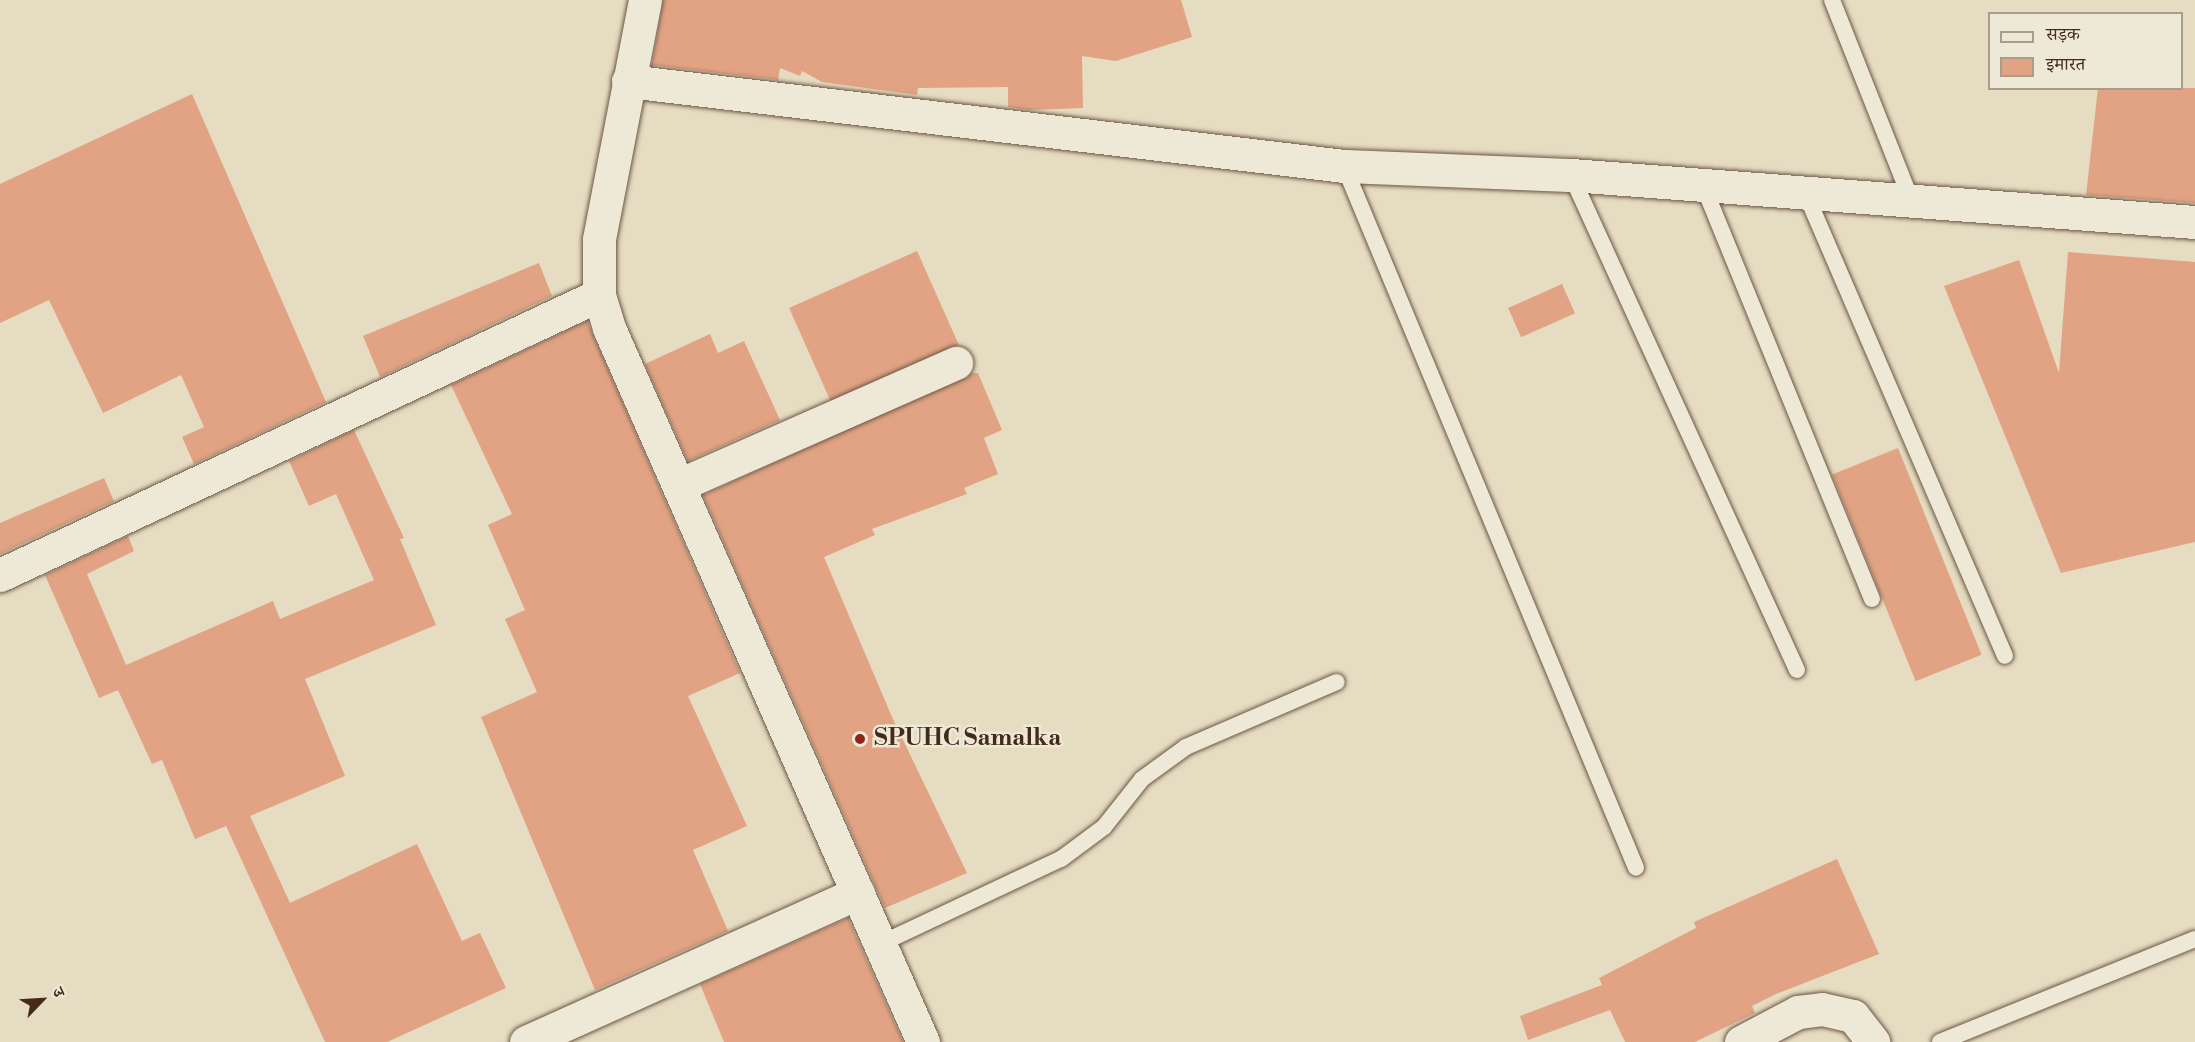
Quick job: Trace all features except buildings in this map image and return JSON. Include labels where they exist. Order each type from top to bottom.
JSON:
[{"type":"street","points":[[645,0],[599,240],[599,295],[678,485],[923,1042]]},
{"type":"street","points":[[628,81],[1344,166],[1571,175],[2195,222]]},
{"type":"street","points":[[0,575],[599,295]]},
{"type":"street","points":[[678,485],[956,363]]},
{"type":"street","points":[[526,1042],[858,893]]},
{"type":"street","points":[[1741,1042],[1798,1012],[1822,1009],[1853,1016],[1873,1042]]},
{"type":"lane","points":[[1832,0],[1911,200]]},
{"type":"lane","points":[[1344,166],[1636,868]]},
{"type":"lane","points":[[1571,175],[1797,670]]},
{"type":"lane","points":[[1703,185],[1872,599]]},
{"type":"lane","points":[[1805,192],[2005,656]]},
{"type":"lane","points":[[880,944],[1061,859],[1104,827],[1142,779],[1185,747],[1337,682]]},
{"type":"lane","points":[[1940,1042],[2195,939]]},
{"type":"place","name":"SPUHC Samalka","points":[[860,739]]}]
